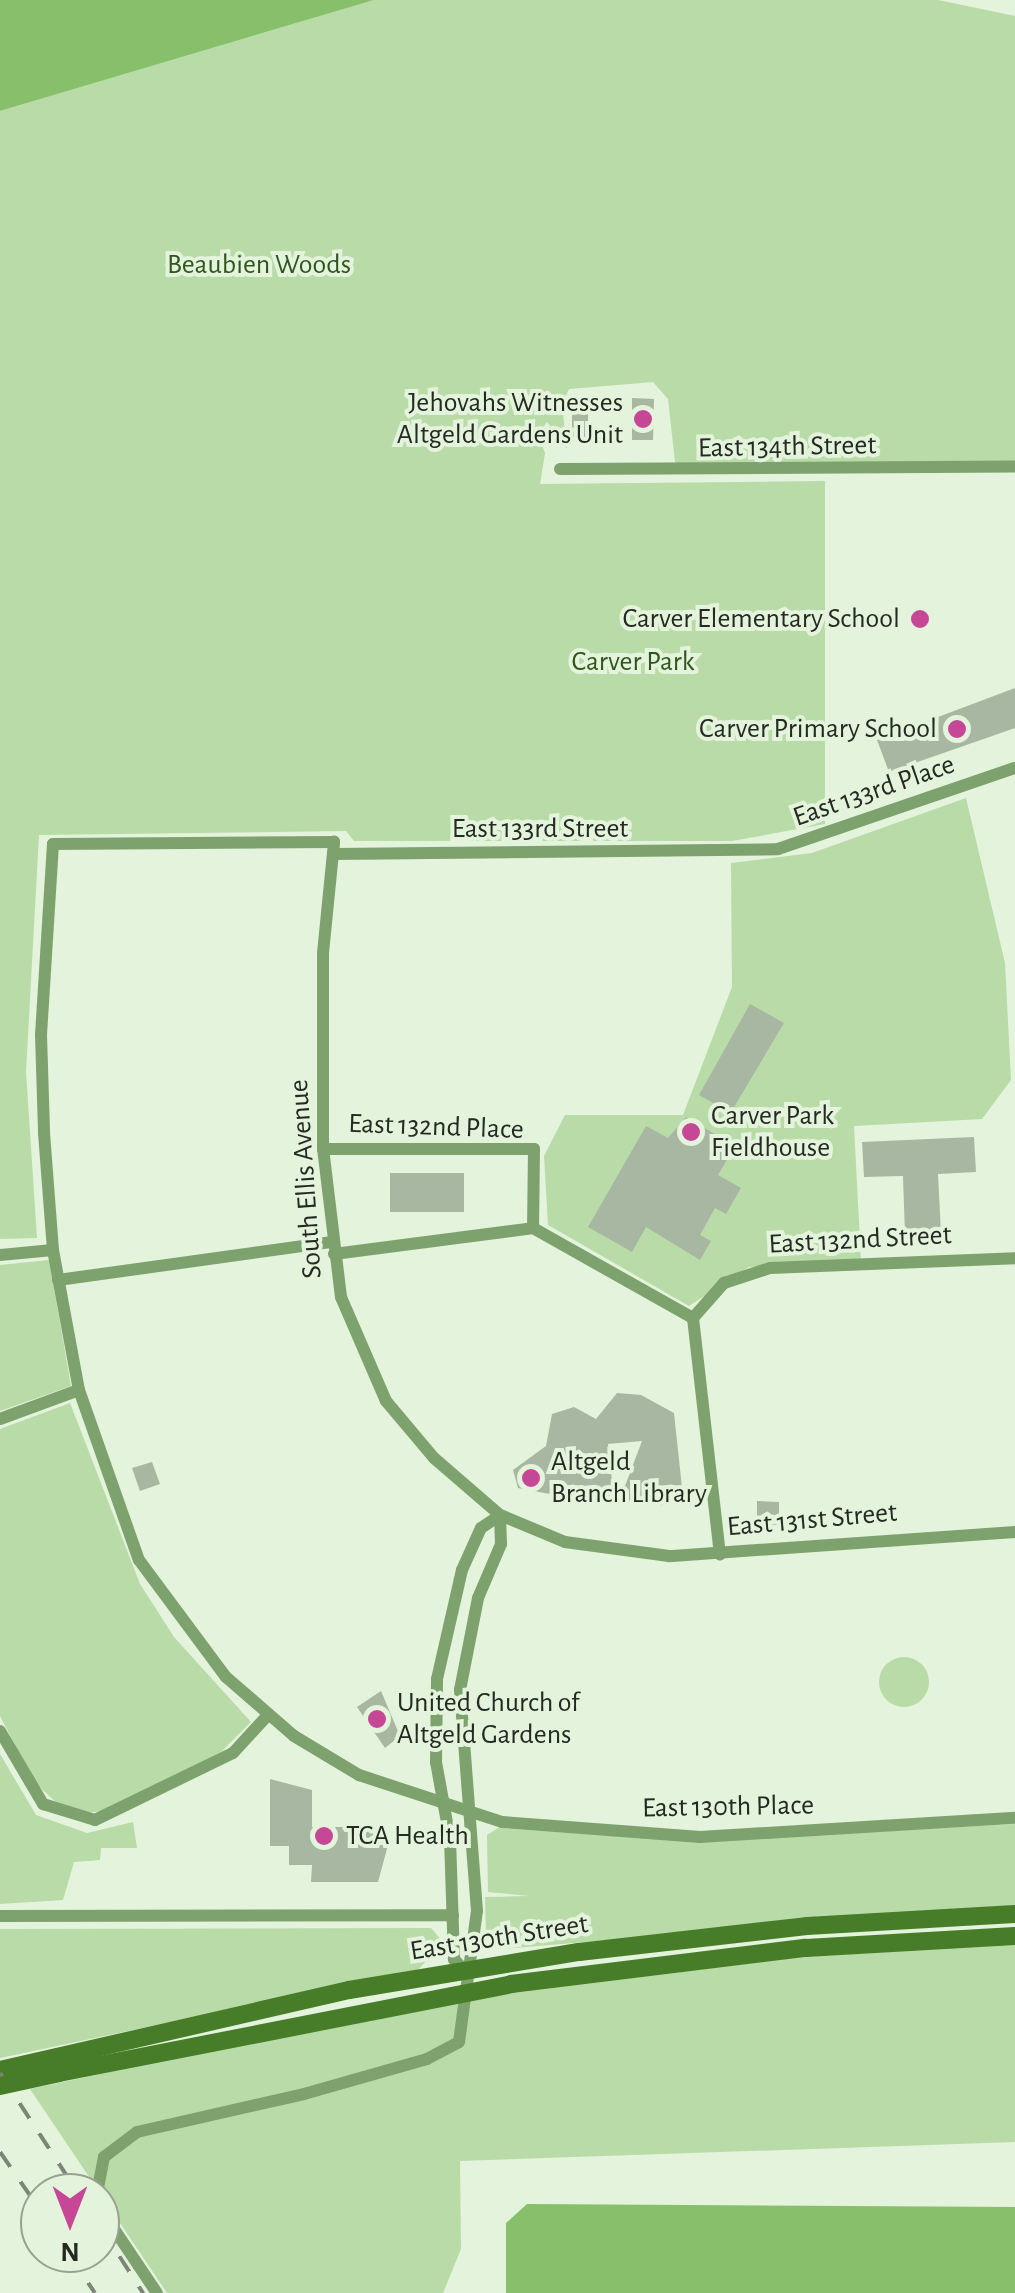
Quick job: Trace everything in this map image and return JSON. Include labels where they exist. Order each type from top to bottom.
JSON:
[{"type":"main road","name":"East 130th Street","points":[[0,2086],[57,2065],[466,1972],[808,1926],[1015,1914]]},
{"type":"main road","name":"East 130th Street","points":[[0,2070],[57,2065],[463,1992],[788,1950],[1015,1936]]},
{"type":"street","name":"East 134th Street","points":[[560,469],[1015,467]]},
{"type":"street","name":"East 133rd Place","points":[[747,852],[814,840],[1015,768]]},
{"type":"street","name":"East 133rd Street","points":[[53,844],[747,852]]},
{"type":"street","name":"East 130th Place","points":[[53,844],[41,1063],[58,1280],[79,1390],[139,1560],[205,1654],[268,1716],[359,1775],[470,1816],[700,1836],[1015,1818]]},
{"type":"street","name":"South Ellis Avenue","points":[[334,848],[323,953],[323,1149],[333,1248],[351,1332],[386,1401],[434,1458],[500,1515]]},
{"type":"street","name":"East 132nd Place","points":[[323,1149],[534,1150],[534,1228]]},
{"type":"street","points":[[58,1280],[534,1228],[693,1318],[720,1554]]},
{"type":"street","points":[[0,1255],[54,1250]]},
{"type":"street","name":"East 132nd Street","points":[[693,1318],[738,1274],[1015,1258]]},
{"type":"street","points":[[0,1419],[79,1390]]},
{"type":"street","points":[[466,1972],[454,1959],[436,1709],[444,1634],[471,1547],[500,1515]]},
{"type":"street","points":[[101,2173],[104,2156],[137,2132],[448,2052],[464,2028],[466,1972],[476,1958],[470,1816],[459,1743],[462,1676],[478,1598],[501,1544],[500,1515]]},
{"type":"street","name":"East 131st Street","points":[[500,1515],[605,1551],[720,1554],[1015,1532]]},
{"type":"street","points":[[0,1731],[43,1804],[95,1820],[233,1753],[268,1716]]},
{"type":"street","name":"East 130th Street","points":[[0,1916],[452,1915]]},
{"type":"street","points":[[120,2238],[156,2293]]},
{"type":"green space","points":[[374,0],[938,0],[1015,16],[1015,462],[689,468],[675,462],[668,399],[653,382],[569,389],[562,404],[567,449],[547,422],[538,435],[545,453],[540,484],[825,481],[825,824],[732,841],[354,841],[346,831],[39,835],[26,1072],[37,1238],[0,1239],[0,111]]},
{"type":"green space","points":[[966,798],[1005,963],[1011,1080],[982,1119],[854,1126],[861,1261],[749,1267],[689,1306],[548,1225],[544,1156],[565,1115],[683,1115],[732,987],[731,863],[812,853]]},
{"type":"green space","points":[[49,1260],[71,1386],[0,1411],[0,1265]]},
{"type":"green space","points":[[70,1403],[140,1584],[174,1637],[251,1722],[221,1752],[113,1810],[86,1813],[57,1803],[34,1782],[0,1716],[0,1429]]},
{"type":"green space","points":[[904,1657],[922,1664],[929,1682],[922,1700],[904,1707],[886,1700],[879,1682],[886,1664]]},
{"type":"green space","points":[[0,1754],[36,1815],[87,1833],[133,1822],[137,1848],[101,1848],[100,1860],[74,1862],[63,1900],[0,1904]]},
{"type":"green space","points":[[1015,1824],[1015,1906],[501,1949],[486,1933],[485,1897],[530,1896],[488,1892],[487,1835],[498,1828],[688,1841]]},
{"type":"green space","points":[[431,1928],[443,1942],[418,1970],[0,2058],[0,1929]]},
{"type":"green space","points":[[1015,1944],[1015,2142],[460,2161],[461,2249],[443,2293],[167,2293],[120,2223],[120,2173],[86,2173],[30,2089],[474,1995],[769,1959]]},
{"type":"shaded area","points":[[0,0],[374,0],[0,111]]},
{"type":"shaded area","points":[[527,2204],[1015,2207],[1015,2293],[506,2293],[506,2223]]},
{"type":"building","name":"Jehovahs Witnesses Altgeld Gardens Unit","points":[[632,398],[654,399],[653,440],[632,440]]},
{"type":"building","points":[[572,405],[588,405],[588,438],[572,438]]},
{"type":"building","name":"Carver Primary School","points":[[1015,688],[1015,728],[889,772],[877,740]]},
{"type":"building","points":[[750,1004],[784,1023],[721,1129],[724,1109],[699,1095]]},
{"type":"building","name":"Carver Park Fieldhouse","points":[[686,1117],[735,1146],[718,1175],[741,1188],[726,1214],[715,1208],[700,1235],[711,1241],[700,1260],[646,1227],[632,1252],[588,1227],[646,1126],[668,1138]]},
{"type":"building","points":[[974,1137],[976,1172],[938,1174],[941,1233],[905,1235],[903,1176],[864,1177],[862,1142]]},
{"type":"building","points":[[390,1173],[464,1173],[464,1212],[390,1212]]},
{"type":"building","points":[[617,1393],[641,1395],[674,1413],[683,1497],[666,1506],[620,1499],[642,1441],[608,1444],[614,1500],[585,1486],[566,1497],[518,1488],[513,1470],[546,1446],[552,1414],[574,1407],[596,1419]]},
{"type":"building","points":[[152,1462],[160,1484],[140,1491],[132,1468]]},
{"type":"building","points":[[757,1501],[779,1502],[779,1525],[757,1524]]},
{"type":"building","name":"United Church of Altgeld Gardens","points":[[381,1691],[400,1736],[385,1748],[357,1707]]},
{"type":"building","name":"TCA Health","points":[[270,1779],[312,1790],[312,1827],[378,1827],[378,1845],[388,1845],[378,1882],[311,1882],[312,1865],[289,1865],[289,1846],[270,1846]]},
{"type":"railway","points":[[0,2073],[65,2173]]},
{"type":"railway","points":[[0,2152],[20,2181]]},
{"type":"railway","points":[[120,2257],[143,2293]]},
{"type":"railway","points":[[82,2273],[95,2293]]},
{"type":"place","name":"Jehovahs Witnesses Altgeld Gardens Unit","points":[[643,419]]},
{"type":"place","name":"Carver Elementary School","points":[[920,619]]},
{"type":"place","name":"Carver Primary School","points":[[957,729]]},
{"type":"place","name":"Carver Park Fieldhouse","points":[[691,1132]]},
{"type":"place","name":"Altgeld Branch Library","points":[[531,1478]]},
{"type":"place","name":"United Church of Altgeld Gardens","points":[[377,1719]]},
{"type":"place","name":"TCA Health","points":[[324,1836]]},
{"type":"park label","name":"Beaubien Woods","points":[[259,265]]},
{"type":"park label","name":"Carver Park","points":[[633,662]]}]
